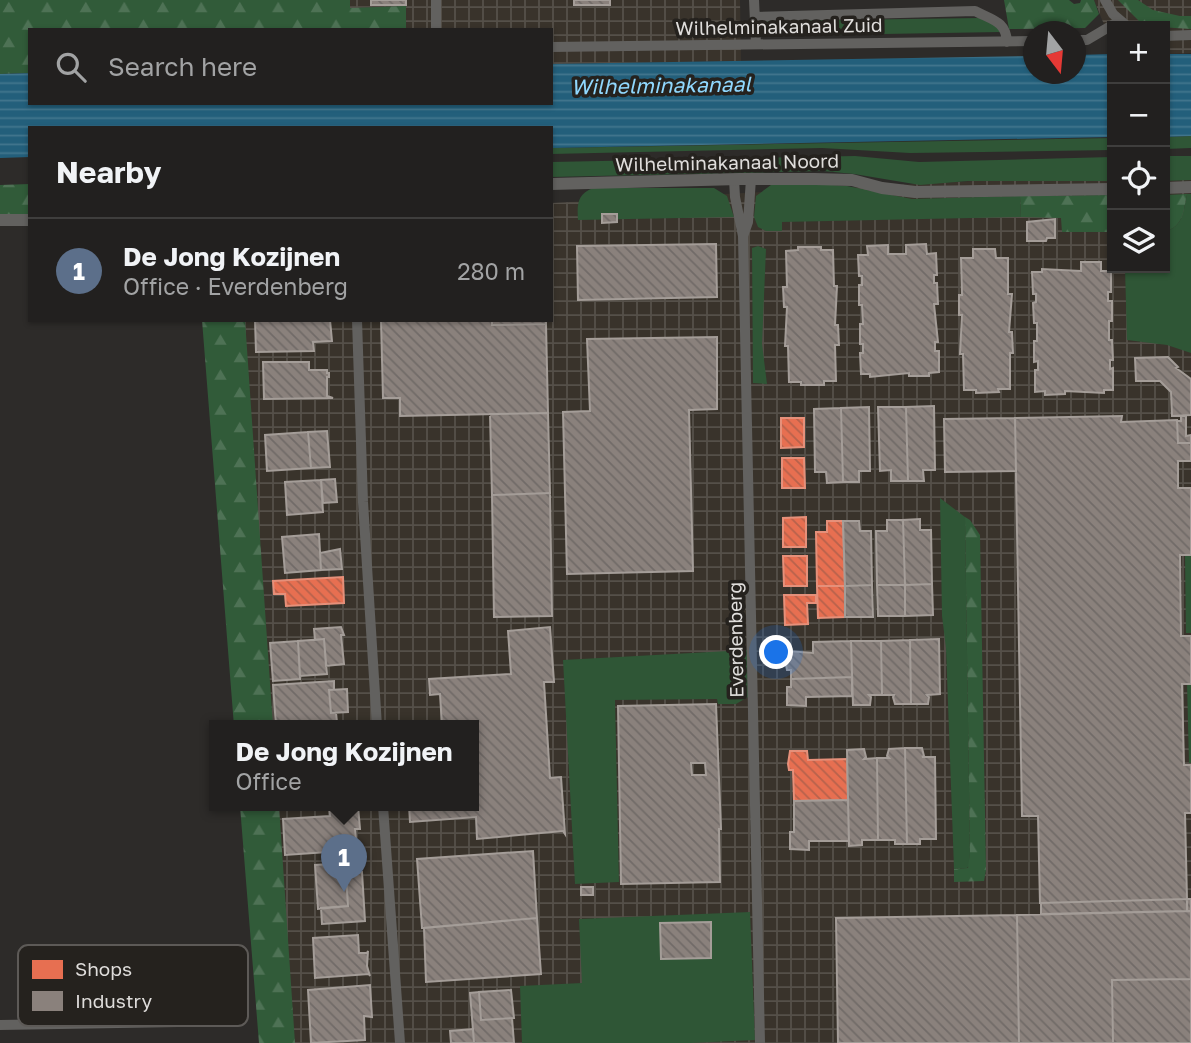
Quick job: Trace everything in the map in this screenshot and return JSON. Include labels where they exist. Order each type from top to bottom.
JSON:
[{"type":"street","points":[[436,0],[436,28]]},
{"type":"street","points":[[754,0],[757,44]]},
{"type":"street","points":[[1105,0],[1121,21]]},
{"type":"street","name":"Wilhelminakanaal Zuid","points":[[755,17],[975,12],[1003,25],[1007,42]]},
{"type":"street","points":[[1086,40],[1107,31]]},
{"type":"street","points":[[1170,36],[1191,36]]},
{"type":"street","name":"Wilhelminakanaal Zuid","points":[[553,47],[1023,41]]},
{"type":"street","name":"Everdenberg","points":[[734,179],[743,236],[760,1043]]},
{"type":"street","name":"Wilhelminakanaal Noord","points":[[553,184],[751,179],[852,180],[882,188],[915,192],[1107,189]]},
{"type":"street","name":"Everdenberg","points":[[743,236],[751,179]]},
{"type":"street","points":[[1170,188],[1191,187]]},
{"type":"street","points":[[0,220],[28,220]]},
{"type":"street","points":[[357,322],[360,447],[377,720]]},
{"type":"street","points":[[383,811],[400,1043]]},
{"type":"street","points":[[0,1025],[18,1025]]},
{"type":"shaded area","points":[[350,0],[740,0],[741,61],[553,64],[553,28],[406,28],[406,7],[350,8]]},
{"type":"shaded area","points":[[1094,0],[1191,0],[1191,53],[1170,54],[1170,21],[1107,21],[1107,32]]},
{"type":"shaded area","points":[[1191,170],[1191,1043],[284,1043],[267,811],[479,811],[479,720],[261,720],[232,322],[553,322],[553,203],[1107,174],[1107,273],[1170,273],[1170,171]]},
{"type":"green space","points":[[0,0],[350,0],[350,8],[406,6],[406,28],[28,28],[28,73],[0,74]]},
{"type":"green space","points":[[1004,0],[1069,0],[1074,4],[1080,3],[1081,0],[1094,0],[1099,14],[1086,27],[1086,21],[1023,21],[1023,29],[1009,29]]},
{"type":"green space","points":[[1118,0],[1138,0],[1153,10],[1191,16],[1191,29],[1170,28],[1170,21],[1139,21]]},
{"type":"green space","points":[[979,18],[1000,26],[1001,32],[765,36],[765,21]]},
{"type":"green space","points":[[1191,136],[1191,148],[1170,149],[1170,137]]},
{"type":"green space","points":[[1107,138],[1107,150],[910,153],[822,148],[553,154],[553,148]]},
{"type":"green space","points":[[855,156],[919,162],[1107,157],[1107,181],[968,181],[920,185],[823,171],[553,177],[553,162]]},
{"type":"green space","points":[[1170,156],[1191,156],[1191,180],[1170,181]]},
{"type":"green space","points":[[28,184],[28,215],[0,215],[0,185]]},
{"type":"green space","points":[[771,185],[847,186],[912,199],[1020,196],[1021,217],[782,222],[782,231],[766,231],[758,227],[754,217],[756,196]]},
{"type":"green space","points":[[593,188],[714,188],[727,196],[734,217],[578,220],[579,201],[584,193]]},
{"type":"green space","points":[[1187,194],[1191,194],[1191,353],[1167,345],[1127,340],[1125,273],[1170,273],[1170,230],[1179,222]]},
{"type":"green space","points":[[1187,194],[1179,222],[1170,230],[1170,210],[1170,195]]},
{"type":"green space","points":[[1107,195],[1107,232],[1062,232],[1061,218],[1021,217],[1020,196]]},
{"type":"green space","points":[[758,246],[766,249],[762,344],[767,384],[753,383],[752,248]]},
{"type":"green space","points":[[202,322],[245,322],[273,720],[234,720]]},
{"type":"green space","points":[[940,498],[965,517],[970,853],[967,868],[954,869],[946,648],[942,616]]},
{"type":"green space","points":[[965,517],[980,535],[986,870],[984,881],[954,882],[954,869],[968,868],[970,853]]},
{"type":"green space","points":[[1185,555],[1191,555],[1191,633],[1186,633]]},
{"type":"green space","points":[[747,650],[748,697],[736,704],[718,704],[717,699],[615,700],[619,882],[575,884],[563,660]]},
{"type":"green space","points":[[1187,683],[1191,683],[1191,763],[1189,763]]},
{"type":"green space","points":[[240,811],[279,811],[295,1043],[259,1043]]},
{"type":"green space","points":[[750,912],[755,1040],[690,1043],[522,1043],[520,986],[582,983],[579,919]]},
{"type":"water","name":"Wilhelminakanaal","points":[[1107,54],[1107,137],[553,148],[553,126],[28,126],[28,157],[0,158],[0,74],[28,73],[28,105],[553,105],[553,64],[1023,56],[1023,84],[1086,84],[1086,55]]},
{"type":"water","points":[[1170,54],[1191,54],[1191,136],[1170,137]]},
{"type":"building: Shops","points":[[781,418],[804,418],[804,447],[781,448]]},
{"type":"building: Shops","points":[[782,458],[804,458],[805,488],[782,488]]},
{"type":"building: Shops","points":[[806,517],[806,547],[783,547],[783,518]]},
{"type":"building: Shops","points":[[827,521],[843,521],[845,586],[817,586],[816,532],[827,532]]},
{"type":"building: Shops","points":[[783,556],[807,556],[807,586],[784,586]]},
{"type":"building: Shops","points":[[343,577],[344,603],[286,606],[285,594],[274,594],[273,581]]},
{"type":"building: Shops","points":[[817,586],[845,586],[845,617],[818,618]]},
{"type":"building: Shops","points":[[784,595],[816,595],[816,603],[807,603],[808,624],[785,625]]},
{"type":"building: Shops","points":[[790,751],[807,751],[808,760],[847,759],[848,800],[794,801],[793,770],[789,770],[788,764]]},
{"type":"building: Industry","points":[[371,0],[406,0],[406,5],[371,5]]},
{"type":"building: Industry","points":[[574,0],[610,0],[610,5],[574,5]]},
{"type":"building: Industry","points":[[602,214],[617,214],[617,222],[602,223]]},
{"type":"building: Industry","points":[[1055,219],[1055,238],[1027,241],[1027,222]]},
{"type":"building: Industry","points":[[716,244],[717,297],[578,300],[577,246]]},
{"type":"building: Industry","points":[[926,244],[927,254],[936,253],[937,275],[934,275],[934,283],[937,283],[938,304],[934,304],[938,342],[935,342],[935,351],[939,351],[939,372],[929,373],[929,376],[909,376],[909,373],[870,377],[870,374],[861,374],[860,353],[863,353],[863,344],[860,344],[860,324],[863,324],[859,285],[862,285],[862,276],[859,276],[858,255],[868,255],[867,246],[888,245],[888,254],[906,254],[906,245]]},
{"type":"building: Industry","points":[[798,247],[833,250],[834,286],[837,286],[835,325],[838,325],[839,345],[835,345],[836,381],[824,381],[824,385],[789,382],[788,346],[785,346],[787,307],[784,307],[783,287],[787,287],[786,251],[798,250]]},
{"type":"building: Industry","points":[[973,249],[995,249],[996,258],[1008,258],[1008,294],[1012,294],[1009,332],[1012,332],[1013,353],[1010,353],[1010,389],[998,389],[999,392],[976,393],[976,390],[964,390],[963,354],[960,354],[962,315],[959,315],[959,295],[962,295],[961,258],[973,258]]},
{"type":"building: Industry","points":[[1081,262],[1101,262],[1101,271],[1111,273],[1108,301],[1112,301],[1109,340],[1112,340],[1113,360],[1110,360],[1110,369],[1113,368],[1113,390],[1104,390],[1104,393],[1065,391],[1065,394],[1045,395],[1045,391],[1035,392],[1035,370],[1038,370],[1038,361],[1034,362],[1037,323],[1034,323],[1033,303],[1036,302],[1036,294],[1033,294],[1032,272],[1042,272],[1042,269],[1081,271]]},
{"type":"building: Industry","points":[[255,322],[330,322],[332,341],[313,342],[314,351],[256,352]]},
{"type":"building: Industry","points":[[381,322],[546,324],[548,413],[400,416],[400,398],[383,398]]},
{"type":"building: Industry","points":[[492,322],[546,322],[546,324],[492,325]]},
{"type":"building: Industry","points":[[717,337],[717,409],[689,410],[693,571],[567,574],[563,412],[590,411],[587,339]]},
{"type":"building: Industry","points":[[1168,357],[1178,367],[1176,368],[1191,379],[1191,415],[1172,416],[1171,392],[1160,381],[1136,381],[1135,358]]},
{"type":"building: Industry","points":[[263,362],[309,362],[309,370],[327,370],[327,396],[333,398],[264,399]]},
{"type":"building: Industry","points":[[934,406],[935,470],[923,470],[924,481],[908,481],[906,407]]},
{"type":"building: Industry","points":[[869,407],[870,471],[859,471],[859,482],[843,482],[841,408]]},
{"type":"building: Industry","points":[[878,407],[906,407],[908,481],[891,481],[891,470],[880,471]]},
{"type":"building: Industry","points":[[841,408],[843,482],[827,483],[826,472],[815,472],[814,409]]},
{"type":"building: Industry","points":[[548,413],[550,493],[492,495],[490,414]]},
{"type":"building: Industry","points":[[1122,416],[1121,422],[1177,420],[1178,443],[1191,443],[1191,461],[1178,461],[1178,488],[1191,488],[1191,555],[1180,555],[1181,636],[1191,636],[1191,684],[1182,684],[1184,765],[1191,765],[1191,813],[1185,813],[1187,899],[1040,903],[1038,816],[1022,816],[1015,418]]},
{"type":"building: Industry","points":[[1181,416],[1186,416],[1186,436],[1191,435],[1191,443],[1178,443],[1177,421],[1181,421]]},
{"type":"building: Industry","points":[[1015,418],[1016,471],[945,472],[944,419]]},
{"type":"building: Industry","points":[[327,431],[330,467],[311,468],[308,432]]},
{"type":"building: Industry","points":[[308,432],[311,468],[267,471],[265,435]]},
{"type":"building: Industry","points":[[335,479],[337,502],[323,503],[321,480]]},
{"type":"building: Industry","points":[[321,480],[323,512],[287,515],[285,482]]},
{"type":"building: Industry","points":[[550,493],[552,616],[494,617],[492,495]]},
{"type":"building: Industry","points":[[920,519],[920,530],[931,530],[932,584],[905,585],[903,520]]},
{"type":"building: Industry","points":[[887,520],[903,520],[905,585],[877,585],[876,531],[887,531]]},
{"type":"building: Industry","points":[[843,521],[859,521],[860,531],[871,531],[872,585],[845,586]]},
{"type":"building: Industry","points":[[319,534],[321,570],[285,573],[282,537]]},
{"type":"building: Industry","points":[[340,549],[342,569],[321,570],[320,553]]},
{"type":"building: Industry","points":[[932,584],[933,615],[905,616],[905,585]]},
{"type":"building: Industry","points":[[872,585],[873,617],[845,617],[845,586]]},
{"type":"building: Industry","points":[[877,585],[905,585],[905,616],[878,616]]},
{"type":"building: Industry","points":[[341,627],[344,635],[341,635],[344,664],[326,666],[324,639],[315,640],[314,629]]},
{"type":"building: Industry","points":[[550,627],[554,682],[544,682],[550,778],[561,777],[565,834],[563,831],[477,839],[476,817],[410,822],[409,811],[479,811],[479,720],[442,720],[440,694],[430,695],[429,679],[511,674],[508,631]]},
{"type":"building: Industry","points":[[324,639],[327,674],[300,676],[298,641]]},
{"type":"building: Industry","points":[[939,639],[940,694],[927,695],[928,704],[911,704],[910,640]]},
{"type":"building: Industry","points":[[910,640],[911,704],[895,704],[894,695],[882,695],[881,641]]},
{"type":"building: Industry","points":[[298,641],[300,679],[273,681],[270,643]]},
{"type":"building: Industry","points":[[851,641],[852,677],[791,679],[791,670],[787,670],[786,665],[788,651],[813,653],[813,642]]},
{"type":"building: Industry","points":[[851,641],[881,641],[882,695],[869,695],[870,705],[853,705]]},
{"type":"building: Industry","points":[[852,677],[852,696],[806,697],[806,706],[787,705],[787,687],[791,687],[791,679]]},
{"type":"building: Industry","points":[[334,681],[334,690],[329,690],[331,713],[336,713],[337,720],[276,720],[273,685]]},
{"type":"building: Industry","points":[[347,689],[348,712],[331,713],[329,690]]},
{"type":"building: Industry","points":[[716,704],[721,829],[720,882],[621,884],[618,706]],"holes":[[[691,763],[705,763],[706,775],[692,775]]]},
{"type":"building: Industry","points":[[905,748],[907,844],[895,844],[895,840],[878,840],[877,758],[889,758],[889,749]]},
{"type":"building: Industry","points":[[905,748],[922,748],[922,757],[935,757],[936,839],[920,839],[920,844],[907,844]]},
{"type":"building: Industry","points":[[864,749],[864,759],[877,758],[878,840],[862,840],[862,845],[849,846],[847,750]]},
{"type":"building: Industry","points":[[848,800],[849,841],[809,841],[809,850],[790,849],[790,832],[794,832],[794,801]]},
{"type":"building: Industry","points":[[330,811],[358,811],[360,829],[355,829],[357,850],[285,855],[283,819],[330,816]]},
{"type":"building: Industry","points":[[533,851],[537,918],[422,928],[417,859]]},
{"type":"building: Industry","points":[[345,863],[348,906],[318,909],[315,865]]},
{"type":"building: Industry","points":[[362,872],[365,921],[322,924],[321,908],[348,906],[346,873]]},
{"type":"building: Industry","points":[[581,887],[593,887],[593,895],[581,895]]},
{"type":"building: Industry","points":[[1187,899],[1191,899],[1191,911],[1187,911]]},
{"type":"building: Industry","points":[[1187,899],[1187,911],[1041,914],[1041,903]]},
{"type":"building: Industry","points":[[1191,911],[1191,979],[1112,980],[1113,1043],[1019,1043],[1017,915]]},
{"type":"building: Industry","points":[[1017,915],[1019,1043],[838,1043],[836,918]]},
{"type":"building: Industry","points":[[537,918],[541,974],[426,982],[424,928]]},
{"type":"building: Industry","points":[[711,922],[711,958],[661,959],[660,923]]},
{"type":"building: Industry","points":[[358,935],[359,953],[368,951],[367,966],[370,976],[315,978],[313,938]]},
{"type":"building: Industry","points":[[1191,979],[1191,1043],[1113,1043],[1112,980]]},
{"type":"building: Industry","points":[[370,985],[372,1017],[364,1016],[365,1040],[311,1043],[308,990]]},
{"type":"building: Industry","points":[[511,990],[514,1018],[481,1020],[479,992]]},
{"type":"building: Industry","points":[[479,992],[481,1020],[512,1018],[514,1043],[474,1043],[470,993]]},
{"type":"building: Industry","points":[[473,1029],[474,1043],[451,1043],[450,1031]]},
{"type":"place","name":"De Jong Kozijnen","points":[[344,892]]}]
